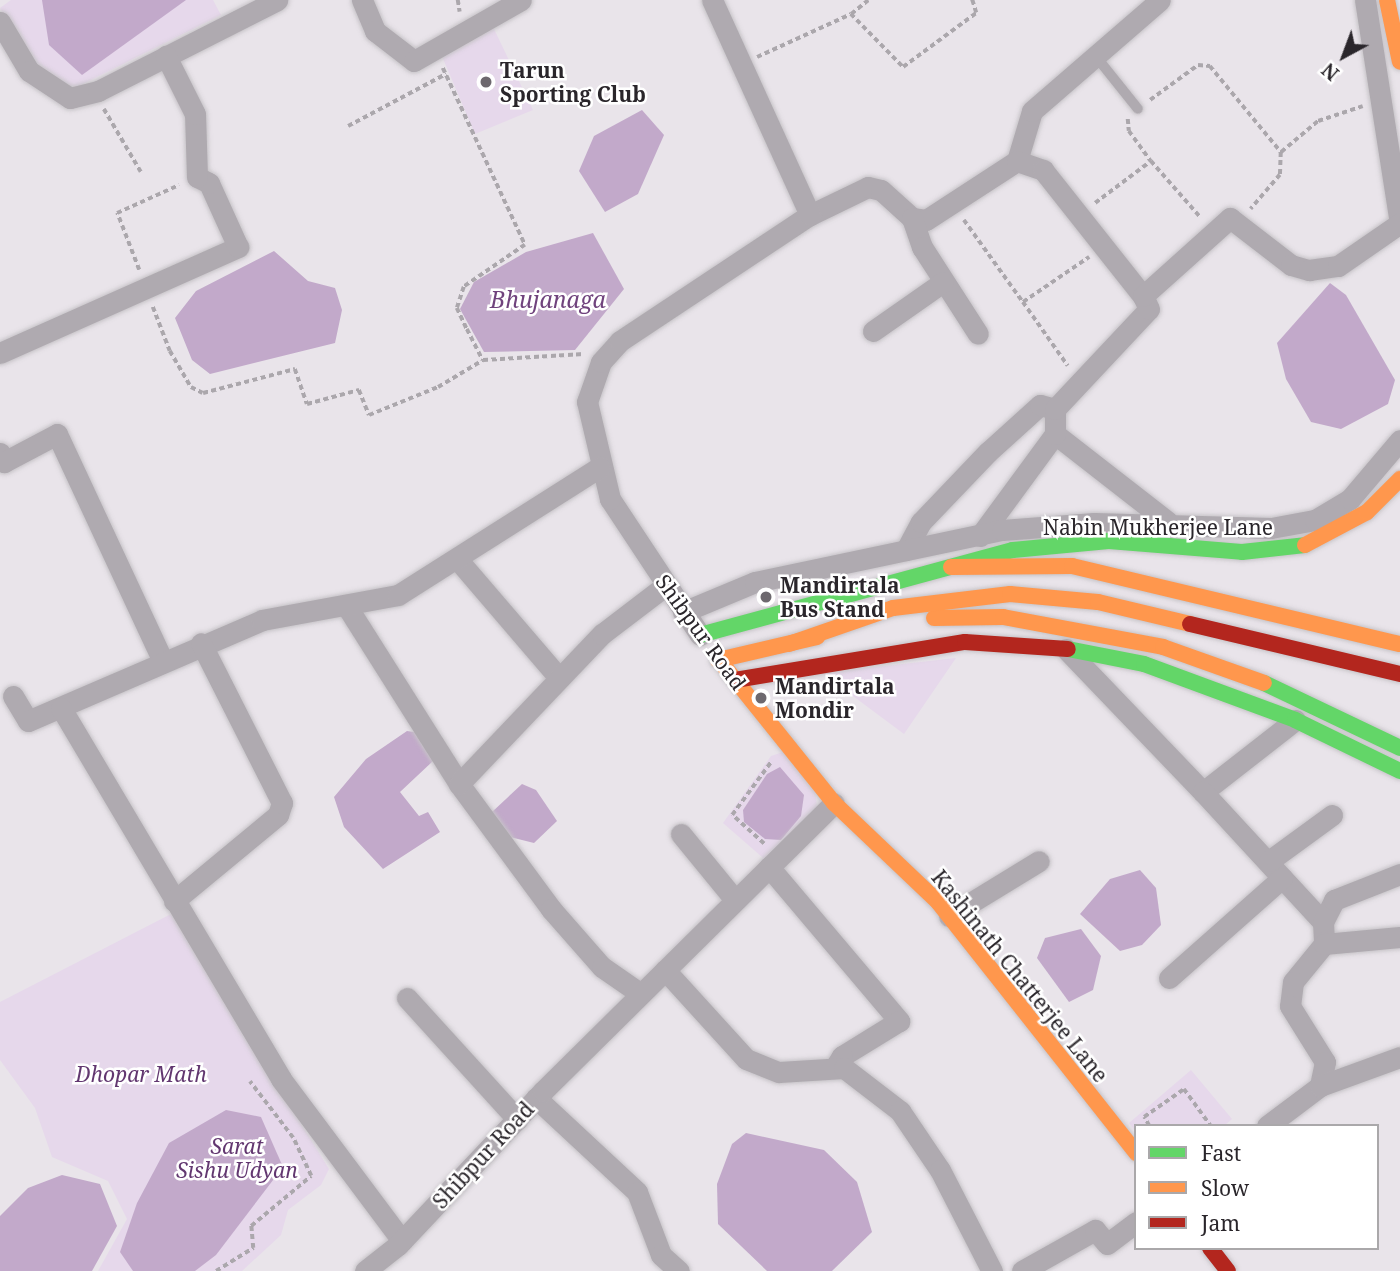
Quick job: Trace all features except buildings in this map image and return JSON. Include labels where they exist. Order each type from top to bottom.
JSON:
[{"type":"main road","points":[[1387,0],[1400,62]]},
{"type":"main road","points":[[700,635],[1013,550],[1075,543],[1242,552],[1303,546],[1367,512],[1400,479]]},
{"type":"main road","points":[[951,567],[1072,566],[1400,644]]},
{"type":"main road","points":[[789,644],[952,597],[1098,602],[1400,674]]},
{"type":"main road","points":[[718,660],[892,620],[1003,617],[1163,648],[1242,673],[1400,748]]},
{"type":"main road","name":"Shibpur Road","points":[[700,635],[834,803]]},
{"type":"main road","points":[[735,680],[965,642],[1066,649],[1144,664],[1295,720],[1400,771]]},
{"type":"main road","name":"Kashinath Chatterjee Lane","points":[[834,803],[949,916],[1134,1150]]},
{"type":"main road","points":[[1212,1250],[1228,1271]]},
{"type":"street","points":[[0,22],[29,71],[55,92],[70,98],[94,92],[276,0]]},
{"type":"street","points":[[362,0],[374,31],[391,49],[414,61],[431,54],[521,0]]},
{"type":"street","points":[[712,0],[810,215]]},
{"type":"street","points":[[912,218],[926,220],[1017,160],[1032,111],[1094,54],[1160,0]]},
{"type":"street","points":[[1143,296],[1230,218],[1291,265],[1309,270],[1338,266],[1400,223],[1365,0]]},
{"type":"street","points":[[0,353],[238,247],[209,183],[197,177],[195,114],[166,56]]},
{"type":"street","points":[[980,536],[1055,433],[1055,409],[1149,309],[1143,296],[1102,248],[1043,170],[1017,160]]},
{"type":"street","name":"Shibpur Road","points":[[700,635],[610,499],[600,467],[587,402],[601,362],[620,341],[810,215],[868,187],[881,190],[912,218]]},
{"type":"street","points":[[912,218],[943,282],[978,334]]},
{"type":"street","points":[[873,331],[943,282]]},
{"type":"street","points":[[906,550],[921,522],[988,452],[1040,405],[1055,409]]},
{"type":"street","points":[[1055,433],[1168,523]]},
{"type":"street","points":[[0,453],[4,461],[57,434],[163,661]]},
{"type":"street","name":"Nabin Mukherjee Lane","points":[[683,612],[755,582],[980,536],[1094,523],[1271,528],[1315,520],[1350,499],[1400,440]]},
{"type":"street","points":[[13,696],[28,721],[201,643],[262,620],[398,595],[458,560],[600,467]]},
{"type":"street","points":[[458,560],[559,678]]},
{"type":"street","points":[[458,784],[559,678],[666,585]]},
{"type":"street","points":[[346,605],[458,784],[593,957],[641,993]]},
{"type":"street","points":[[174,901],[278,815],[282,803],[201,643]]},
{"type":"street","points":[[1066,649],[1269,860],[1323,922]]},
{"type":"street","points":[[61,708],[296,1102],[402,1241]]},
{"type":"street","points":[[1203,792],[1295,720]]},
{"type":"street","name":"Shibpur Road","points":[[365,1271],[402,1241],[536,1098],[834,803]]},
{"type":"street","points":[[1269,860],[1332,815]]},
{"type":"street","points":[[681,834],[735,900]]},
{"type":"street","points":[[949,916],[1039,861]]},
{"type":"street","points":[[774,862],[899,1021],[842,1056],[835,1068]]},
{"type":"street","points":[[1325,944],[1323,922],[1334,900],[1400,874]]},
{"type":"street","points":[[1168,978],[1282,878]]},
{"type":"street","points":[[1320,1086],[1325,1062],[1290,1006],[1293,982],[1325,944],[1400,937]]},
{"type":"street","points":[[665,970],[746,1059],[779,1072],[835,1068],[869,1083],[901,1111],[940,1170],[992,1271]]},
{"type":"street","points":[[407,998],[429,1016],[517,1119]]},
{"type":"street","points":[[1270,1124],[1320,1086],[1400,1057]]},
{"type":"street","points":[[536,1098],[637,1192],[661,1255],[680,1271]]},
{"type":"street","points":[[1022,1271],[1095,1230],[1107,1244],[1134,1224]]},
{"type":"lane","points":[[1094,54],[1138,109]]},
{"type":"path","points":[[741,64],[851,14],[868,0]]},
{"type":"path","points":[[851,14],[903,66],[976,13],[972,0]]},
{"type":"path","points":[[431,54],[446,74],[525,244],[473,277],[457,299],[483,360]]},
{"type":"path","points":[[1214,233],[1151,161],[1129,131],[1127,121],[1138,109],[1198,65],[1210,66],[1281,152],[1280,175],[1243,227]]},
{"type":"path","points":[[348,126],[446,74]]},
{"type":"path","points":[[94,92],[141,172]]},
{"type":"path","points":[[1281,152],[1318,121],[1381,100]]},
{"type":"path","points":[[1078,216],[1151,161]]},
{"type":"path","points":[[197,177],[117,214],[170,351],[191,387],[203,393],[295,369],[307,404],[359,390],[369,415],[438,387],[483,360],[578,353],[601,362]]},
{"type":"path","points":[[952,202],[1081,384]]},
{"type":"path","points":[[1023,302],[1102,248]]},
{"type":"path","points":[[774,862],[732,814],[773,760],[798,758]]},
{"type":"path","points":[[216,1271],[253,1248],[251,1226],[311,1176],[293,1138],[250,1082]]},
{"type":"path","points":[[1148,1124],[1144,1117],[1184,1089],[1210,1124]]},
{"type":"green space","points":[[11,0],[213,0],[221,15],[69,91],[33,65],[0,8]]},
{"type":"green space","name":"Tarun Sporting Club","points":[[493,27],[533,110],[475,134],[441,54]]},
{"type":"green space","points":[[956,658],[904,734],[822,673]]},
{"type":"green space","points":[[786,751],[815,791],[818,814],[769,863],[723,823],[771,756]]},
{"type":"green space","name":"Dhopar Math","points":[[171,914],[329,1169],[321,1185],[288,1210],[281,1235],[242,1271],[98,1271],[127,1219],[108,1181],[52,1157],[35,1108],[0,1060],[0,1002]]},
{"type":"green space","points":[[1191,1070],[1232,1119],[1226,1124],[1134,1124],[1134,1129],[1129,1123]]},
{"type":"water","points":[[42,0],[186,0],[82,75],[49,45]]},
{"type":"water","points":[[642,110],[664,135],[638,194],[605,212],[579,171],[594,136]]},
{"type":"water","name":"Bhujanaga","points":[[593,233],[624,289],[575,350],[484,352],[460,309],[474,282],[526,252]]},
{"type":"water","points":[[274,251],[308,281],[335,288],[342,310],[335,343],[210,374],[192,360],[175,318],[196,291]]},
{"type":"water","points":[[1330,283],[1346,295],[1395,380],[1388,404],[1341,429],[1311,422],[1286,379],[1277,343]]},
{"type":"water","points":[[407,731],[421,733],[433,761],[400,792],[419,816],[428,812],[440,832],[383,869],[344,827],[334,797],[366,759]]},
{"type":"water","points":[[780,767],[804,795],[801,816],[781,840],[765,839],[744,822],[743,810],[767,774]]},
{"type":"water","points":[[522,784],[536,790],[557,821],[534,843],[510,837],[492,812]]},
{"type":"water","points":[[1140,870],[1156,888],[1161,925],[1142,945],[1120,951],[1080,914],[1110,879]]},
{"type":"water","points":[[1081,929],[1101,956],[1093,990],[1069,1002],[1037,958],[1045,938]]},
{"type":"water","points":[[226,1110],[261,1117],[283,1167],[216,1255],[195,1271],[133,1271],[120,1252],[137,1203],[169,1143]]},
{"type":"water","points":[[746,1133],[824,1150],[857,1182],[872,1232],[832,1271],[767,1271],[718,1224],[717,1184],[732,1144]]},
{"type":"water","points":[[62,1175],[100,1184],[117,1226],[92,1271],[0,1271],[0,1216],[28,1188]]},
{"type":"traffic: fast","points":[[700,635],[1013,550],[1109,541],[1242,552],[1305,545]]},
{"type":"traffic: fast","points":[[1068,649],[1144,664],[1295,720],[1400,771]]},
{"type":"traffic: fast","points":[[1264,683],[1400,748]]},
{"type":"traffic: slow","points":[[1387,0],[1400,62]]},
{"type":"traffic: slow","points":[[1305,545],[1367,512],[1400,479]]},
{"type":"traffic: slow","points":[[951,567],[1072,566],[1400,644]]},
{"type":"traffic: slow","points":[[789,644],[893,608],[1010,594],[1098,602],[1190,624]]},
{"type":"traffic: slow","points":[[934,618],[1003,617],[1163,647],[1264,683]]},
{"type":"traffic: slow","points":[[718,660],[817,637]]},
{"type":"traffic: slow","points":[[724,666],[834,803],[938,902],[1134,1150]]},
{"type":"traffic: jam","points":[[1190,624],[1400,674]]},
{"type":"traffic: jam","points":[[735,680],[965,642],[1068,649]]},
{"type":"traffic: jam","points":[[1212,1250],[1228,1271]]},
{"type":"place","name":"Tarun Sporting Club","points":[[486,82]]},
{"type":"place","name":"Mandirtala Bus Stand","points":[[766,597]]},
{"type":"place","name":"Mandirtala Mondir","points":[[761,698]]},
{"type":"park label","name":"Sarat Sishu Udyan","points":[[237,1158]]}]
